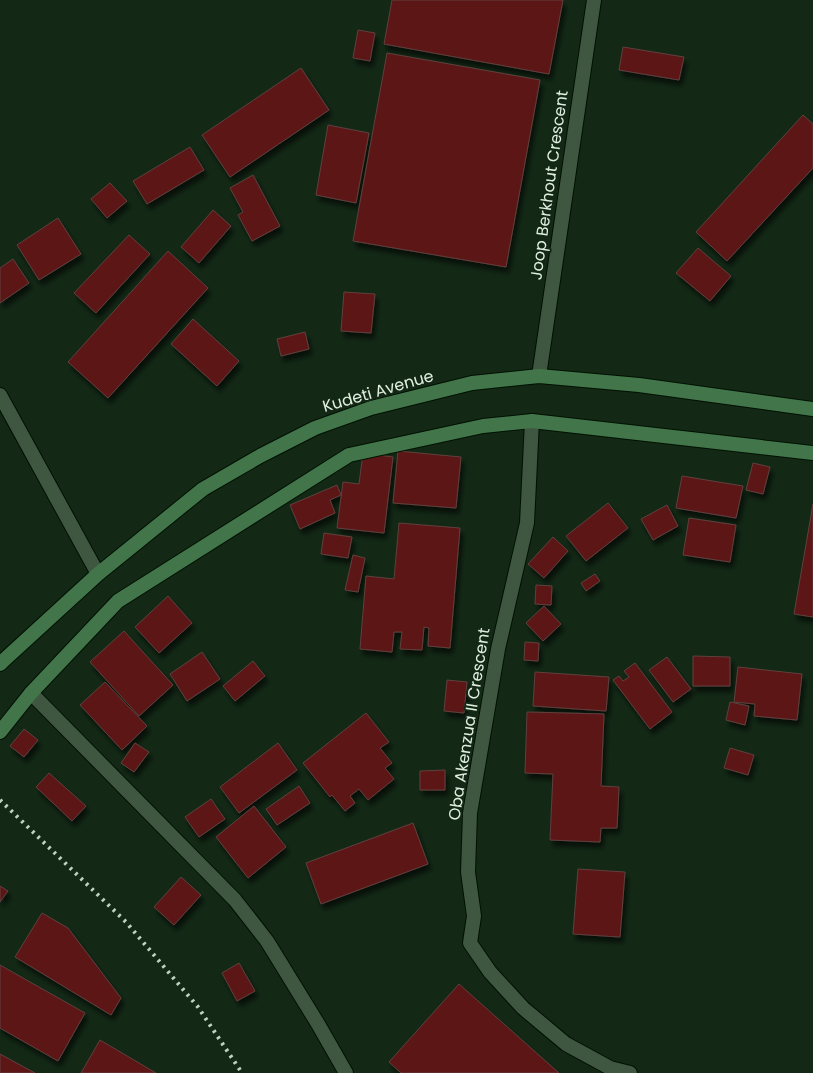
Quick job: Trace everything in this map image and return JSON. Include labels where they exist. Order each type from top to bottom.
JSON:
[{"type":"main road","name":"Kudeti Avenue","points":[[1,660],[98,574],[203,489],[260,456],[315,428],[371,408],[472,383],[539,376],[639,385],[813,409]]},
{"type":"main road","points":[[0,732],[31,693],[118,601],[349,455],[483,426],[532,421],[813,453]]},
{"type":"street","name":"Joop Berkhout Crescent","points":[[539,376],[594,0]]},
{"type":"street","points":[[0,395],[98,574]]},
{"type":"street","name":"Oba Akenzua II Crescent","points":[[532,421],[527,523],[498,649],[470,813],[468,872],[474,916],[470,943],[490,972],[523,1008],[566,1044],[610,1068],[630,1073]]},
{"type":"street","points":[[31,693],[235,900],[267,941],[346,1073]]},
{"type":"building","points":[[392,0],[563,0],[549,74],[384,44]]},
{"type":"building","points":[[358,30],[375,33],[370,61],[353,58]]},
{"type":"building","points":[[623,47],[684,57],[679,80],[619,70]]},
{"type":"building","points":[[387,53],[540,80],[506,267],[353,241]]},
{"type":"building","points":[[301,68],[329,110],[230,177],[202,135]]},
{"type":"building","points":[[803,115],[813,124],[813,168],[727,261],[696,232]]},
{"type":"building","points":[[328,125],[369,133],[356,203],[316,195]]},
{"type":"building","points":[[190,147],[204,170],[147,204],[133,181]]},
{"type":"building","points":[[253,175],[280,226],[252,241],[238,215],[243,212],[230,188]]},
{"type":"building","points":[[110,183],[127,201],[107,218],[91,199]]},
{"type":"building","points":[[213,210],[231,226],[199,263],[181,247]]},
{"type":"building","points":[[58,218],[81,254],[39,280],[17,245]]},
{"type":"building","points":[[129,235],[150,254],[96,313],[74,293]]},
{"type":"building","points":[[698,248],[731,276],[710,301],[676,273]]},
{"type":"building","points":[[168,251],[208,288],[108,398],[68,362]]},
{"type":"building","points":[[13,259],[29,283],[0,303],[0,268]]},
{"type":"building","points":[[344,292],[375,294],[371,333],[341,331]]},
{"type":"building","points":[[193,319],[239,361],[217,386],[171,344]]},
{"type":"building","points":[[305,332],[309,349],[281,356],[277,339]]},
{"type":"building","points":[[398,451],[461,457],[456,508],[393,503]]},
{"type":"building","points":[[363,453],[393,457],[384,533],[337,528],[343,482],[359,484]]},
{"type":"building","points":[[753,463],[770,467],[763,494],[746,490]]},
{"type":"building","points":[[682,476],[743,486],[736,518],[676,508]]},
{"type":"building","points":[[337,485],[341,495],[330,500],[335,513],[300,529],[290,505]]},
{"type":"building","points":[[608,503],[628,528],[586,561],[566,536]]},
{"type":"building","points":[[813,504],[813,617],[794,614]]},
{"type":"building","points":[[667,505],[678,526],[653,540],[641,519]]},
{"type":"building","points":[[689,518],[736,525],[730,562],[683,555]]},
{"type":"building","points":[[399,523],[460,528],[450,648],[428,646],[429,628],[424,627],[422,650],[400,649],[402,632],[394,632],[392,652],[360,649],[366,576],[394,579]]},
{"type":"building","points":[[324,533],[352,537],[348,558],[321,554]]},
{"type":"building","points":[[553,537],[568,551],[544,578],[528,564]]},
{"type":"building","points":[[353,555],[365,558],[358,592],[345,590]]},
{"type":"building","points":[[595,574],[600,581],[586,591],[581,583]]},
{"type":"building","points":[[536,585],[552,586],[551,605],[535,604]]},
{"type":"building","points":[[168,596],[192,623],[159,653],[135,627]]},
{"type":"building","points":[[544,606],[561,624],[543,641],[526,623]]},
{"type":"building","points":[[124,631],[173,685],[139,716],[90,662]]},
{"type":"building","points":[[525,642],[539,643],[538,661],[524,660]]},
{"type":"building","points":[[202,652],[220,679],[187,701],[170,674]]},
{"type":"building","points":[[693,656],[730,657],[730,686],[693,686]]},
{"type":"building","points":[[667,657],[691,689],[673,702],[649,670]]},
{"type":"building","points":[[253,661],[265,676],[235,701],[223,686]]},
{"type":"building","points":[[635,663],[672,712],[650,729],[613,680],[619,676],[623,681],[629,677],[624,671]]},
{"type":"building","points":[[738,667],[802,674],[797,720],[754,716],[755,704],[734,702]]},
{"type":"building","points":[[535,672],[609,677],[606,711],[533,706]]},
{"type":"building","points":[[447,680],[467,682],[464,713],[444,711]]},
{"type":"building","points":[[105,682],[147,726],[122,750],[80,705]]},
{"type":"building","points":[[730,702],[749,706],[745,725],[726,720]]},
{"type":"building","points":[[527,712],[604,714],[601,786],[619,787],[617,828],[601,828],[600,842],[550,840],[553,774],[525,773]]},
{"type":"building","points":[[366,713],[389,742],[380,748],[392,763],[385,768],[394,779],[368,800],[359,789],[350,796],[355,803],[345,811],[332,795],[330,797],[303,763]]},
{"type":"building","points":[[24,729],[38,740],[24,757],[10,746]]},
{"type":"building","points":[[135,743],[149,752],[134,772],[121,763]]},
{"type":"building","points":[[278,743],[297,770],[239,813],[220,787]]},
{"type":"building","points":[[730,748],[754,755],[748,775],[724,768]]},
{"type":"building","points":[[445,770],[445,790],[420,790],[420,771]]},
{"type":"building","points":[[49,773],[86,806],[72,821],[36,787]]},
{"type":"building","points":[[299,786],[310,803],[277,825],[266,809]]},
{"type":"building","points":[[211,799],[225,819],[199,837],[185,817]]},
{"type":"building","points":[[254,806],[286,847],[248,878],[216,837]]},
{"type":"building","points":[[413,823],[428,864],[321,904],[306,863]]},
{"type":"building","points":[[578,869],[625,872],[620,937],[573,934]]},
{"type":"building","points":[[181,877],[201,895],[174,925],[154,907]]},
{"type":"building","points":[[0,886],[8,891],[0,902]]},
{"type":"building","points":[[42,913],[68,928],[121,998],[111,1015],[15,957]]},
{"type":"building","points":[[239,963],[255,991],[237,1001],[222,973]]},
{"type":"building","points":[[0,965],[85,1013],[58,1061],[0,1028]]},
{"type":"building","points":[[459,984],[559,1073],[401,1073],[389,1062]]},
{"type":"building","points":[[100,1040],[156,1073],[81,1073]]},
{"type":"building","points":[[0,1054],[35,1073],[0,1073]]},
{"type":"railway","points":[[0,800],[126,922],[198,1007],[242,1073]]}]
